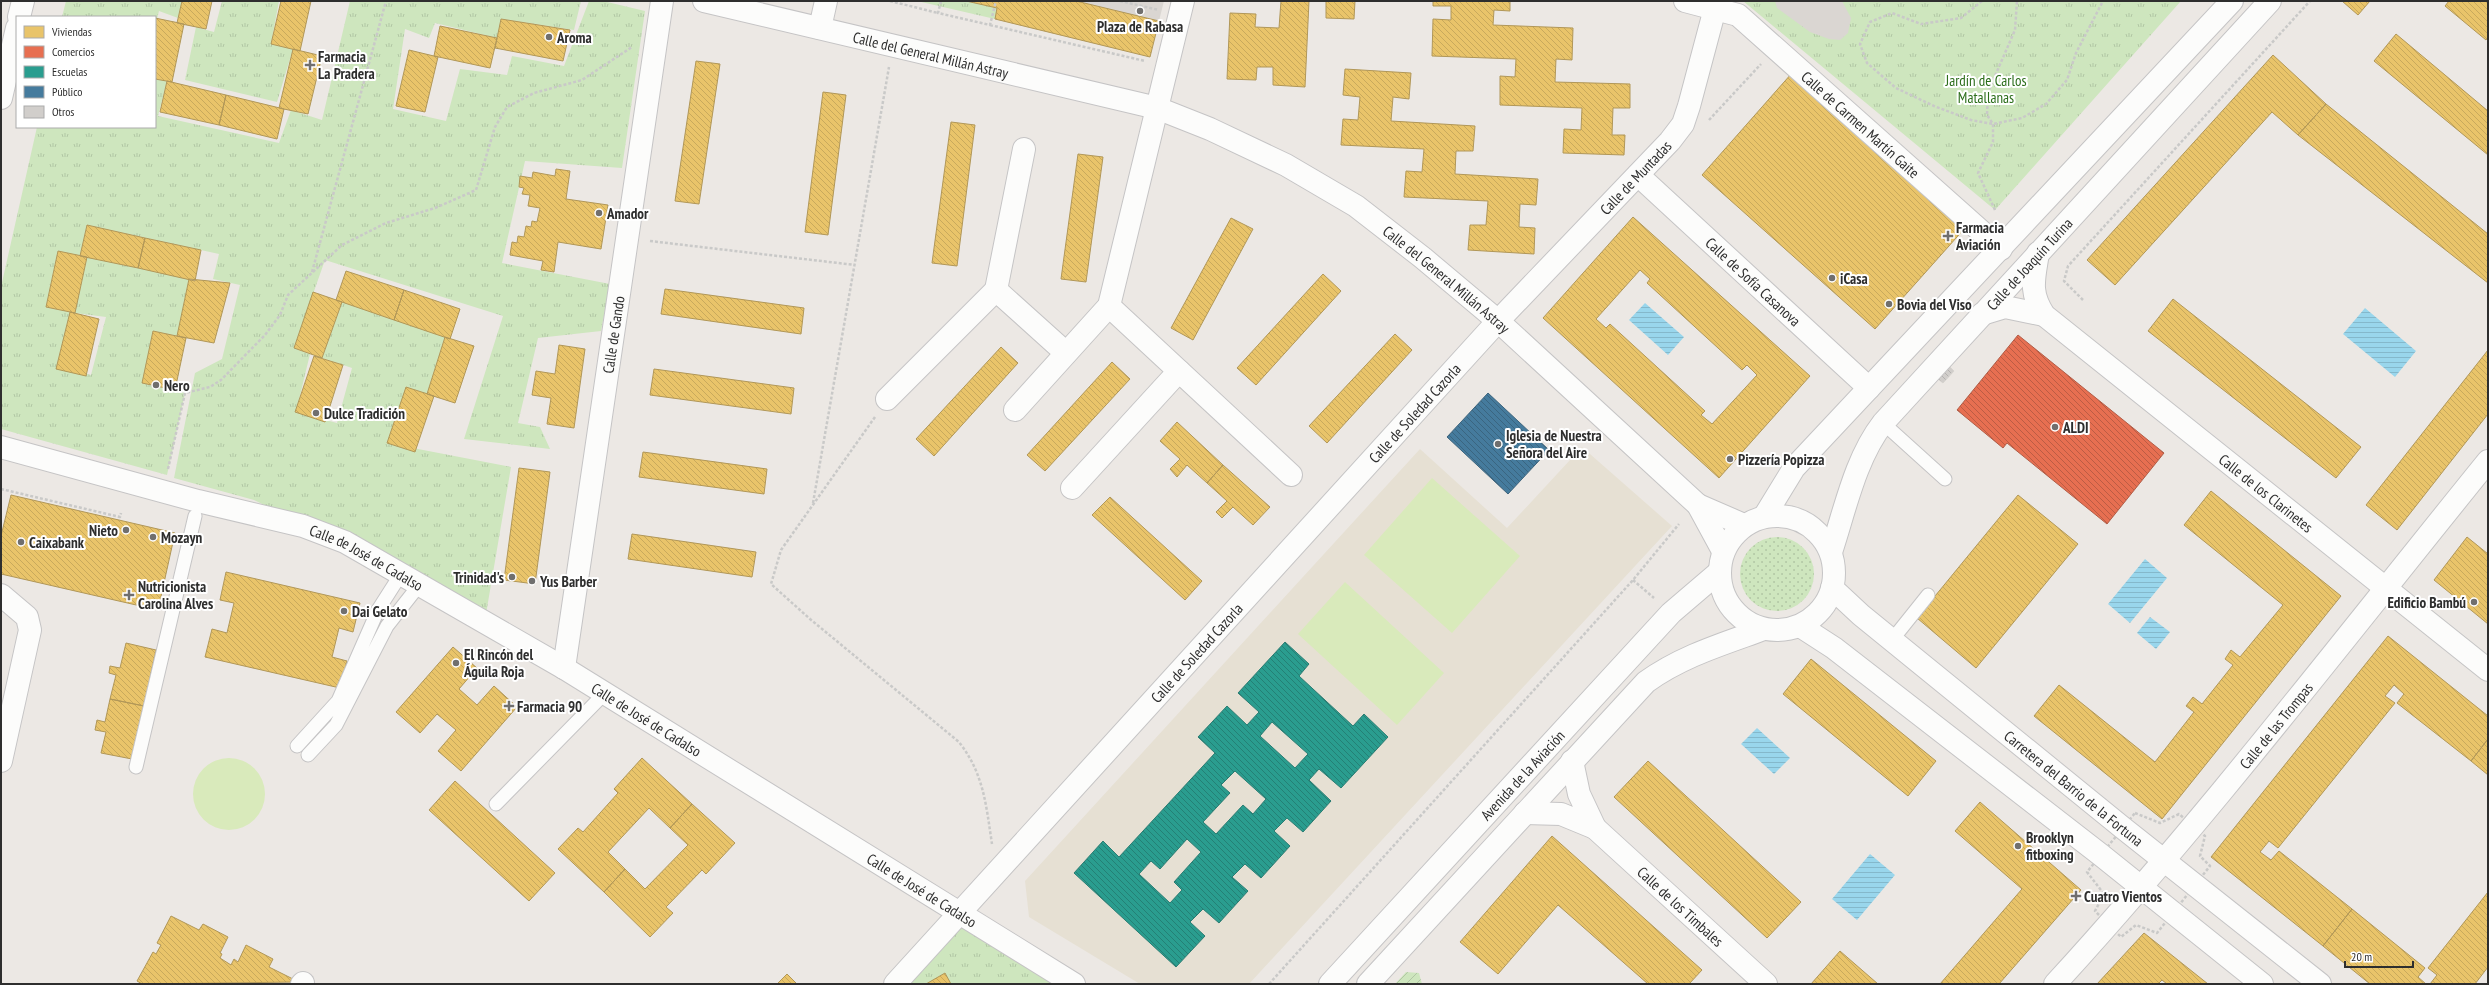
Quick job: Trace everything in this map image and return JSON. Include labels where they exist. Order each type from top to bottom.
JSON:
[{"type":"street","points":[[19,16],[23,1]]},
{"type":"street","name":"Calle de Gando","points":[[564,668],[662,1]]},
{"type":"street","name":"Calle del General Millán Astray","points":[[704,1],[1157,108],[1210,128],[1286,165],[1344,198],[1423,258],[1498,321],[1698,505],[1744,525]]},
{"type":"street","points":[[820,28],[826,1]]},
{"type":"street","points":[[1015,410],[1109,306],[1183,1]]},
{"type":"street","name":"Calle de Carmen Martín Gaite","points":[[1685,1],[1717,5],[1738,14],[2001,249]]},
{"type":"street","name":"Calle de Joaquín Turina","points":[[1764,516],[1794,468],[2232,1]]},
{"type":"street","name":"Calle de Joaquín Turina","points":[[1831,552],[1864,454],[1873,436],[1883,423],[2270,1]]},
{"type":"street","name":"Calle de Muntadas","points":[[1498,321],[1638,175],[1683,124],[1717,5]]},
{"type":"street","points":[[1,98],[16,32]]},
{"type":"street","points":[[887,399],[996,290],[1024,149]]},
{"type":"street","name":"Calle de Sofía Casanova","points":[[1638,175],[1869,388]]},
{"type":"street","name":"Calle de los Clarinetes","points":[[2038,253],[2033,294],[2044,315],[2488,670]]},
{"type":"street","points":[[996,290],[1066,353]]},
{"type":"street","points":[[1109,306],[1291,475]]},
{"type":"street","name":"Calle de los Clarinetes","points":[[1982,314],[2005,307],[2044,315]]},
{"type":"street","name":"Calle de Soledad Cazorla","points":[[895,984],[961,914],[1498,321]]},
{"type":"street","points":[[1072,488],[1179,371]]},
{"type":"street","name":"Calle de José de Cadalso","points":[[1,447],[163,491],[196,508],[317,530],[345,542],[564,668],[1074,984]]},
{"type":"street","name":"Calle de las Trompas","points":[[2055,984],[2163,860],[2488,460]]},
{"type":"street","name":"Calle del General Millán Astray","points":[[1698,505],[1721,561]]},
{"type":"street","points":[[1780,515],[1797,518],[1815,530],[1831,552],[1834,576],[1832,588],[1820,610],[1800,626],[1776,631],[1749,624],[1737,614],[1727,602],[1721,587],[1721,561],[1732,537],[1744,525],[1764,516],[1780,515]]},
{"type":"street","name":"Avenida de la Aviación","points":[[1330,984],[1671,613],[1721,561]]},
{"type":"street","name":"Carretera del Barrio de la Fortuna","points":[[1832,588],[1892,640],[2163,860],[2320,984]]},
{"type":"street","points":[[1,595],[27,616],[30,630],[1,761]]},
{"type":"street","points":[[1800,626],[1834,648],[2141,886],[2262,984]]},
{"type":"street","name":"Avenida de la Aviación","points":[[1368,984],[1646,682],[1667,667],[1764,629]]},
{"type":"street","name":"Calle de los Timbales","points":[[1572,761],[1579,794],[1595,828]]},
{"type":"street","name":"Calle de los Timbales","points":[[1524,813],[1561,814],[1595,828],[1766,984]]},
{"type":"lane","points":[[1883,423],[1945,479]]},
{"type":"lane","points":[[136,768],[196,508]]},
{"type":"lane","points":[[298,746],[338,701],[378,610],[401,574]]},
{"type":"lane","points":[[308,755],[336,725],[387,626],[420,584]]},
{"type":"lane","points":[[1892,640],[1928,594]]},
{"type":"lane","points":[[496,804],[604,693]]},
{"type":"path","points":[[312,272],[386,1]]},
{"type":"path","points":[[893,1],[938,13],[1151,62]]},
{"type":"path","points":[[938,13],[941,1]]},
{"type":"path","points":[[990,25],[996,1]]},
{"type":"path","points":[[1120,1],[1163,11]]},
{"type":"path","points":[[1982,1],[1960,18],[1921,24],[1892,13],[1870,22],[1860,44],[1867,63],[1896,88],[1942,109],[1972,120],[1993,124],[2022,118],[2046,104],[2067,80],[2076,53],[2103,1]]},
{"type":"path","points":[[1995,210],[1978,173],[1993,142],[1993,124],[1987,115],[1988,92],[2014,30],[2017,1]]},
{"type":"path","points":[[2083,300],[2064,281],[2068,266],[2310,1]]},
{"type":"path","points":[[163,491],[185,393],[210,387],[221,380],[265,335],[280,315],[288,295],[312,272],[342,245],[386,223],[435,208],[476,190],[495,127],[506,107],[534,93],[582,80],[615,60],[646,38],[658,32]]},
{"type":"path","points":[[813,506],[893,45]]},
{"type":"path","points":[[1707,122],[1766,60]]},
{"type":"path","points":[[627,239],[855,265]]},
{"type":"path","points":[[887,399],[781,550],[771,584],[810,619],[959,742],[972,759],[984,792],[993,855],[1004,865]]},
{"type":"path","points":[[1,489],[120,517],[121,513]]},
{"type":"path","points":[[1269,984],[1633,580],[1679,524]]},
{"type":"shaded area","name":"Plaza de Rabasa","points":[[1076,1],[1164,1],[1159,21]]},
{"type":"shaded area","points":[[1775,1],[1842,1],[1851,18],[1848,33],[1840,40],[1829,39],[1810,32],[1777,8]]},
{"type":"shaded area","points":[[1582,447],[1672,526],[1249,984],[1140,984],[1029,917],[1025,881],[1420,449],[1507,528]]},
{"type":"green space","points":[[66,1],[182,1],[178,18],[159,11],[156,23],[156,16],[62,16]]},
{"type":"green space","points":[[222,1],[279,1],[271,44],[293,49],[277,102],[185,80],[196,27],[214,32]]},
{"type":"green space","points":[[350,1],[581,1],[574,30],[501,19],[497,38],[435,23],[429,38],[405,29],[393,109],[446,121],[460,69],[507,75],[512,56],[564,66],[589,1],[603,1],[645,11],[622,168],[525,161],[502,263],[610,284],[601,331],[538,338],[518,423],[540,427],[550,449],[464,439],[503,316],[325,260],[294,348],[310,354],[296,412],[337,423],[352,368],[322,358],[342,302],[445,337],[427,394],[387,443],[511,467],[486,614],[254,500],[174,478],[195,373],[222,359],[240,285],[213,279],[219,254],[87,225],[80,256],[58,251],[46,307],[70,312],[57,365],[91,375],[106,317],[75,313],[87,257],[189,279],[177,336],[153,331],[142,383],[185,393],[167,475],[1,429],[1,287],[37,128],[156,128],[156,79],[167,81],[158,116],[279,143],[291,110],[322,120]]},
{"type":"green space","points":[[917,1],[966,1],[997,8],[995,19]]},
{"type":"green space","name":"Jardín de Carlos Matallanas","points":[[1743,1],[2181,1],[1995,210]]},
{"type":"green space","points":[[1432,478],[1520,556],[1452,633],[1364,555]]},
{"type":"green space","points":[[1777,537],[1791,540],[1803,548],[1811,560],[1814,574],[1811,588],[1803,600],[1791,608],[1777,611],[1763,608],[1751,600],[1743,588],[1740,574],[1743,560],[1751,548],[1763,540]]},
{"type":"green space","points":[[1345,582],[1444,673],[1397,725],[1298,634]]},
{"type":"green space","points":[[229,758],[249,764],[259,774],[265,794],[259,814],[249,824],[229,830],[209,824],[199,814],[193,794],[199,774],[209,764]]},
{"type":"green space","points":[[961,914],[1067,984],[900,984]]},
{"type":"green space","points":[[1406,972],[1419,973],[1422,984],[1395,984]]},
{"type":"water","points":[[1645,303],[1684,337],[1668,355],[1629,320]]},
{"type":"water","points":[[2365,308],[2416,351],[2395,377],[2343,334]]},
{"type":"water","points":[[2145,559],[2167,578],[2130,623],[2108,604]]},
{"type":"water","points":[[2150,617],[2170,632],[2156,649],[2137,633]]},
{"type":"water","points":[[1757,728],[1790,758],[1774,774],[1741,744]]},
{"type":"water","points":[[1870,854],[1895,875],[1857,920],[1832,899]]},
{"type":"building: Viviendas","points":[[182,1],[212,1],[206,29],[177,23]]},
{"type":"building: Viviendas","points":[[281,1],[311,1],[300,51],[271,44]]},
{"type":"building: Viviendas","points":[[966,1],[1076,1],[1159,21],[1150,57],[995,19],[997,8]]},
{"type":"building: Viviendas","points":[[1281,1],[1309,1],[1305,87],[1273,85],[1273,67],[1257,67],[1256,80],[1227,79],[1230,13],[1256,14],[1255,27],[1279,28]]},
{"type":"building: Viviendas","points":[[1326,1],[1355,1],[1354,19],[1326,18]]},
{"type":"building: Viviendas","points":[[1433,1],[1510,1],[1510,11],[1494,10],[1493,25],[1573,28],[1572,60],[1556,59],[1555,82],[1630,84],[1630,108],[1613,108],[1612,135],[1625,135],[1624,155],[1563,153],[1564,129],[1581,130],[1582,108],[1500,105],[1500,76],[1515,77],[1516,59],[1432,56],[1433,19],[1451,20],[1451,6],[1433,6]]},
{"type":"building: Viviendas","points":[[2342,1],[2370,1],[2358,15]]},
{"type":"building: Viviendas","points":[[2449,1],[2488,1],[2488,37],[2486,40],[2445,6]]},
{"type":"building: Viviendas","points":[[156,18],[184,24],[172,82],[156,79]]},
{"type":"building: Viviendas","points":[[501,19],[570,30],[563,61],[495,48]]},
{"type":"building: Viviendas","points":[[440,26],[497,38],[490,68],[434,56]]},
{"type":"building: Viviendas","points":[[2396,34],[2488,111],[2488,155],[2374,61]]},
{"type":"building: Viviendas","points":[[293,49],[322,56],[308,114],[279,108]]},
{"type":"building: Viviendas","points":[[409,50],[438,57],[425,112],[396,106]]},
{"type":"building: Viviendas","points":[[2273,55],[2326,104],[2298,135],[2272,112],[2115,285],[2087,260]]},
{"type":"building: Viviendas","points":[[696,61],[720,64],[699,204],[675,201]]},
{"type":"building: Viviendas","points":[[1345,69],[1411,73],[1409,99],[1393,97],[1391,121],[1475,126],[1473,151],[1456,151],[1455,174],[1538,179],[1536,205],[1520,204],[1519,227],[1535,228],[1534,254],[1468,250],[1470,225],[1486,225],[1488,201],[1404,197],[1406,171],[1422,172],[1424,149],[1341,145],[1343,119],[1358,120],[1360,97],[1343,95]]},
{"type":"building: Viviendas","points":[[1792,73],[1965,228],[1875,329],[1702,175]]},
{"type":"building: Viviendas","points":[[167,81],[226,95],[219,125],[160,112]]},
{"type":"building: Viviendas","points":[[823,92],[846,95],[828,235],[805,232]]},
{"type":"building: Viviendas","points":[[226,95],[284,109],[277,139],[219,125]]},
{"type":"building: Viviendas","points":[[2326,104],[2488,234],[2488,283],[2298,135]]},
{"type":"building: Viviendas","points":[[951,122],[975,125],[957,266],[932,263]]},
{"type":"building: Viviendas","points":[[1078,154],[1103,157],[1086,282],[1061,279]]},
{"type":"building: Viviendas","points":[[556,169],[570,171],[566,199],[608,205],[601,249],[558,242],[554,272],[541,270],[543,261],[510,255],[512,242],[517,243],[518,236],[524,237],[526,226],[531,227],[532,221],[537,222],[540,208],[528,206],[530,195],[522,194],[524,188],[519,187],[520,176],[532,178],[533,172],[555,176]]},
{"type":"building: Viviendas","points":[[1633,217],[1810,376],[1719,478],[1543,318]],"holes":[[[1640,270],[1650,279],[1647,283],[1742,370],[1747,365],[1757,375],[1712,424],[1701,415],[1705,411],[1610,324],[1606,328],[1596,319]]]},
{"type":"building: Viviendas","points":[[1231,218],[1253,229],[1193,340],[1171,328]]},
{"type":"building: Viviendas","points":[[87,225],[145,238],[138,268],[80,256]]},
{"type":"building: Viviendas","points":[[145,238],[201,250],[195,281],[138,268]]},
{"type":"building: Viviendas","points":[[58,251],[87,257],[75,313],[46,307]]},
{"type":"building: Viviendas","points":[[346,271],[404,290],[394,320],[336,300]]},
{"type":"building: Viviendas","points":[[1323,274],[1341,291],[1256,385],[1237,368]]},
{"type":"building: Viviendas","points":[[189,279],[230,283],[214,343],[177,336]]},
{"type":"building: Viviendas","points":[[665,289],[804,308],[801,334],[661,314]]},
{"type":"building: Viviendas","points":[[404,290],[460,309],[450,339],[394,320]]},
{"type":"building: Viviendas","points":[[313,292],[342,302],[322,358],[294,348]]},
{"type":"building: Viviendas","points":[[2173,299],[2361,447],[2336,478],[2148,331]]},
{"type":"building: Viviendas","points":[[70,312],[99,319],[86,376],[56,369]]},
{"type":"building: Viviendas","points":[[153,331],[186,338],[175,390],[142,383]]},
{"type":"building: Viviendas","points":[[1395,334],[1412,350],[1327,443],[1309,426]]},
{"type":"building: Viviendas","points":[[445,337],[474,346],[455,403],[427,394]]},
{"type":"building: Viviendas","points":[[559,345],[585,349],[574,428],[547,424],[551,398],[532,395],[536,371],[555,374]]},
{"type":"building: Viviendas","points":[[1001,347],[1018,363],[934,456],[916,439]]},
{"type":"building: Viviendas","points":[[2488,350],[2488,414],[2397,530],[2366,505]]},
{"type":"building: Viviendas","points":[[314,356],[343,365],[325,422],[295,412]]},
{"type":"building: Viviendas","points":[[1112,362],[1130,379],[1045,471],[1027,455]]},
{"type":"building: Viviendas","points":[[654,369],[794,388],[791,414],[650,395]]},
{"type":"building: Viviendas","points":[[406,387],[434,396],[415,452],[387,443]]},
{"type":"building: Viviendas","points":[[1177,422],[1223,465],[1207,483],[1187,465],[1177,477],[1170,469],[1180,459],[1160,441]]},
{"type":"building: Viviendas","points":[[643,452],[767,469],[764,494],[639,477]]},
{"type":"building: Viviendas","points":[[1223,465],[1270,507],[1253,525],[1233,507],[1222,518],[1216,512],[1227,501],[1207,483]]},
{"type":"building: Viviendas","points":[[519,468],[550,472],[535,584],[504,580]]},
{"type":"building: Viviendas","points":[[2211,491],[2341,596],[2162,819],[2034,716],[2059,685],[2155,762],[2194,712],[2186,706],[2193,697],[2202,704],[2233,665],[2225,659],[2231,650],[2240,657],[2283,605],[2184,525]]},
{"type":"building: Viviendas","points":[[11,495],[175,533],[158,610],[1,574],[1,536]]},
{"type":"building: Viviendas","points":[[2018,495],[2078,544],[1976,668],[1917,618]]},
{"type":"building: Viviendas","points":[[1110,497],[1202,581],[1185,600],[1092,515]]},
{"type":"building: Viviendas","points":[[632,534],[756,552],[752,577],[628,559]]},
{"type":"building: Viviendas","name":"Edificio Bambú","points":[[2467,537],[2488,554],[2488,624],[2434,580]]},
{"type":"building: Viviendas","points":[[226,572],[360,603],[353,632],[339,628],[332,657],[347,661],[340,688],[205,657],[212,629],[227,633],[234,603],[220,600]]},
{"type":"building: Viviendas","points":[[2388,636],[2488,716],[2488,739],[2471,761],[2397,703],[2404,694],[2394,685],[2385,696],[2395,703],[2278,848],[2269,841],[2260,852],[2271,860],[2279,851],[2352,909],[2323,946],[2211,857]]},
{"type":"building: Viviendas","points":[[126,643],[156,650],[144,706],[110,699],[116,675],[109,673],[110,666],[120,668]]},
{"type":"building: Viviendas","points":[[453,647],[477,668],[459,689],[477,705],[494,686],[517,707],[461,771],[438,751],[456,730],[437,714],[420,733],[396,712]]},
{"type":"building: Viviendas","points":[[1811,659],[1936,761],[1908,796],[1783,694]]},
{"type":"building: Viviendas","points":[[110,699],[144,706],[132,759],[101,753],[106,732],[95,730],[97,720],[105,722]]},
{"type":"building: Viviendas","points":[[2488,739],[2488,775],[2471,761]]},
{"type":"building: Viviendas","points":[[642,758],[692,804],[670,828],[649,808],[608,852],[625,869],[604,892],[558,849],[578,828],[583,832],[618,793],[614,789]]},
{"type":"building: Viviendas","points":[[1648,761],[1801,902],[1767,938],[1614,797]]},
{"type":"building: Viviendas","points":[[455,781],[555,873],[529,901],[429,810]]},
{"type":"building: Viviendas","points":[[1980,802],[2081,890],[1999,984],[1940,984],[2022,889],[1955,831]]},
{"type":"building: Viviendas","points":[[692,804],[735,843],[706,874],[702,870],[666,907],[673,913],[650,937],[604,892],[625,869],[645,889],[688,845],[670,828]]},
{"type":"building: Viviendas","points":[[1552,836],[1702,970],[1689,984],[1648,984],[1558,905],[1498,974],[1460,942]]},
{"type":"building: Viviendas","points":[[2488,892],[2488,967],[2475,984],[2430,984],[2437,975],[2428,968]]},
{"type":"building: Viviendas","points":[[2352,909],[2425,968],[2418,977],[2426,984],[2370,984],[2323,946]]},
{"type":"building: Viviendas","points":[[171,916],[199,930],[203,924],[228,937],[220,953],[222,954],[220,958],[231,965],[234,959],[238,962],[246,945],[273,959],[269,967],[299,982],[142,984],[137,981],[153,952],[156,954],[161,945],[157,943]]},
{"type":"building: Viviendas","points":[[2144,933],[2208,984],[2167,984],[2162,980],[2158,984],[2097,984]]},
{"type":"building: Viviendas","points":[[1840,951],[1878,984],[1811,984]]},
{"type":"building: Viviendas","points":[[945,973],[951,984],[926,984]]},
{"type":"building: Viviendas","points":[[787,974],[797,984],[777,984]]},
{"type":"building: Comercios","name":"ALDI","points":[[2018,335],[2164,453],[2107,524],[2007,443],[2003,448],[1957,410]]},
{"type":"building: Escuelas","points":[[1285,642],[1309,664],[1299,676],[1353,726],[1364,714],[1388,737],[1341,788],[1319,769],[1309,780],[1331,801],[1303,832],[1287,818],[1274,831],[1290,846],[1261,878],[1245,864],[1232,877],[1248,891],[1219,923],[1203,909],[1190,922],[1205,936],[1176,967],[1074,873],[1103,841],[1119,857],[1215,753],[1198,737],[1227,706],[1247,725],[1259,712],[1238,693]],"holes":[[[1272,722],[1308,754],[1295,768],[1260,736]],[[1235,771],[1266,799],[1253,814],[1243,805],[1216,834],[1203,822],[1230,793],[1221,785]],[[1187,839],[1201,852],[1174,882],[1182,890],[1170,903],[1139,874],[1151,861],[1160,869]]]},
{"type":"building: Público","name":"Iglesia de Nuestra Señora del Aire","points":[[1488,393],[1549,450],[1508,494],[1447,437]]},
{"type":"building: Otros","points":[[1949,366],[1954,371],[1943,383],[1938,379]]},
{"type":"place","name":"Plaza de Rabasa","points":[[1140,11]]},
{"type":"place","name":"Aroma","points":[[549,37]]},
{"type":"place","name":"Farmacia La Pradera","points":[[310,65]]},
{"type":"place","name":"Amador","points":[[599,213]]},
{"type":"place","name":"Farmacia Aviación","points":[[1948,236]]},
{"type":"place","name":"iCasa","points":[[1832,278]]},
{"type":"place","name":"Bovia del Viso","points":[[1889,304]]},
{"type":"place","name":"Nero","points":[[156,385]]},
{"type":"place","name":"Dulce Tradición","points":[[316,413]]},
{"type":"place","name":"ALDI","points":[[2055,427]]},
{"type":"place","name":"Iglesia de Nuestra Señora del Aire","points":[[1498,444]]},
{"type":"place","name":"Pizzería Popizza","points":[[1730,459]]},
{"type":"place","name":"Nieto","points":[[126,530]]},
{"type":"place","name":"Mozayn","points":[[153,537]]},
{"type":"place","name":"Caixabank","points":[[21,542]]},
{"type":"place","name":"Trinidad's","points":[[512,577]]},
{"type":"place","name":"Yus Barber","points":[[532,581]]},
{"type":"place","name":"Nutricionista Carolina Alves","points":[[129,595]]},
{"type":"place","name":"Edificio Bambú","points":[[2474,602]]},
{"type":"place","name":"Dai Gelato","points":[[344,611]]},
{"type":"place","name":"El Rincón del Águila Roja","points":[[456,663]]},
{"type":"place","name":"Farmacia 90","points":[[509,706]]},
{"type":"place","name":"Brooklyn fitboxing","points":[[2018,846]]},
{"type":"place","name":"Cuatro Vientos","points":[[2076,896]]}]
